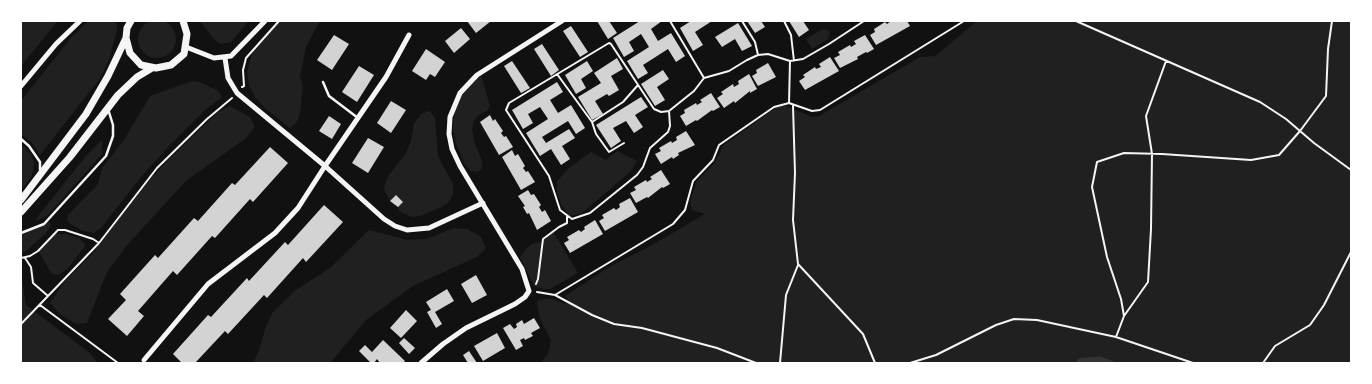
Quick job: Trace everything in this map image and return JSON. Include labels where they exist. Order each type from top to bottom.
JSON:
[{"type":"street","points":[[21,86],[56,44],[80,21]]},
{"type":"street","points":[[131,21],[127,28],[128,48],[133,58],[141,64],[152,68],[164,68],[182,57],[186,47],[189,21]]},
{"type":"street","points":[[183,21],[187,34]]},
{"type":"street","points":[[186,47],[214,58],[225,58],[237,51],[265,21]]},
{"type":"street","points":[[421,363],[466,328],[515,304],[525,297],[529,291],[522,269],[460,166],[452,149],[449,134],[450,117],[460,93],[477,75],[562,21]]},
{"type":"street","points":[[144,360],[208,284],[285,223],[311,190],[324,166],[386,77],[409,34]]},
{"type":"street","points":[[21,200],[86,114],[108,76],[126,38]]},
{"type":"street","points":[[225,58],[228,78],[237,93],[384,219],[395,226],[407,230],[429,228],[483,203]]},
{"type":"street","points":[[21,212],[118,95],[137,76],[152,68]]},
{"type":"lane","points":[[323,82],[329,96],[358,118]]},
{"type":"lane","points":[[21,233],[44,224],[106,156],[110,149],[113,131],[108,109]]},
{"type":"lane","points":[[21,138],[30,146],[40,162],[41,175]]},
{"type":"path","points":[[21,324],[49,297],[98,243],[157,168],[206,119],[244,86],[242,70],[246,58],[279,21]]},
{"type":"path","points":[[670,21],[704,78]]},
{"type":"path","points":[[742,21],[755,42],[758,55]]},
{"type":"path","points":[[784,21],[790,35],[794,61]]},
{"type":"path","points":[[669,111],[670,126],[668,132],[650,148],[643,167],[636,175],[590,212],[572,219],[560,210],[549,176],[506,110],[508,103],[608,43],[611,44],[654,109],[661,112],[669,111],[694,91],[704,78],[729,71],[758,55],[768,54],[790,61],[808,57],[864,21]]},
{"type":"path","points":[[555,295],[674,224],[685,210],[693,181],[713,160],[719,145],[774,107],[789,104],[812,111],[820,110],[964,21]]},
{"type":"path","points":[[1076,21],[1260,102],[1286,119],[1351,170]]},
{"type":"path","points":[[1124,316],[1121,299],[1107,257],[1092,187],[1097,162],[1124,153],[1251,160],[1279,155],[1326,96],[1328,49],[1332,21]]},
{"type":"path","points":[[789,104],[790,61]]},
{"type":"path","points":[[1116,337],[1124,316],[1148,282],[1152,154],[1146,116],[1166,61]]},
{"type":"path","points":[[557,74],[592,122],[596,134],[609,152],[624,143]]},
{"type":"path","points":[[543,78],[544,82]]},
{"type":"path","points":[[592,122],[623,102],[638,84]]},
{"type":"path","points":[[780,363],[786,295],[798,264],[792,220],[795,173],[794,105]]},
{"type":"path","points":[[567,216],[567,224],[559,227],[543,239],[538,279],[529,291],[555,295],[592,315],[614,324],[642,328],[717,348],[756,363]]},
{"type":"path","points":[[21,258],[25,258],[38,251],[58,230],[85,237],[98,243]]},
{"type":"path","points":[[1263,363],[1275,346],[1310,325],[1324,305],[1351,252]]},
{"type":"path","points":[[25,258],[31,266],[33,283],[49,297]]},
{"type":"path","points":[[798,264],[863,334],[875,363]]},
{"type":"path","points":[[40,305],[118,363]]},
{"type":"path","points":[[910,363],[936,355],[996,325],[1014,319],[1037,320],[1116,337],[1193,363]]},
{"type":"shaded area","points":[[157,20],[170,26],[176,39],[170,52],[157,58],[144,52],[138,39],[144,26]]},
{"type":"shaded area","points":[[21,21],[58,21],[21,66]]},
{"type":"shaded area","points":[[88,21],[116,21],[117,30],[109,60],[99,80],[40,155],[32,143],[21,134],[21,101],[70,39]]},
{"type":"shaded area","points":[[200,21],[249,21],[231,42],[220,44]]},
{"type":"shaded area","points":[[277,21],[320,21],[306,47],[300,76],[303,86],[300,113],[297,122],[290,128],[266,109],[255,97],[249,85],[247,72],[253,51]]},
{"type":"shaded area","points":[[977,21],[1351,21],[1351,363],[1118,363],[1100,356],[1079,358],[1075,363],[540,363],[548,354],[551,340],[540,319],[538,300],[550,298],[565,304],[568,299],[565,296],[611,266],[645,249],[705,214],[692,210],[690,201],[697,181],[714,164],[724,145],[778,106],[786,106],[812,117],[819,116],[920,57],[935,56]]},
{"type":"shaded area","points":[[823,29],[828,30],[830,33],[828,39],[812,49],[806,39]]},
{"type":"shaded area","points":[[481,75],[490,106],[488,110],[474,120],[472,128],[474,141],[482,161],[482,169],[477,172],[471,171],[465,165],[456,144],[453,128],[454,111],[460,96]]},
{"type":"shaded area","points":[[192,81],[217,90],[222,97],[205,110],[169,146],[141,177],[101,228],[94,233],[83,231],[67,221],[68,215],[98,184],[102,168],[124,140],[150,96]]},
{"type":"shaded area","points":[[230,106],[250,117],[255,127],[245,139],[187,180],[129,243],[107,272],[87,323],[76,324],[61,315],[50,303],[64,282],[93,253],[143,187],[170,158],[218,112]]},
{"type":"shaded area","points":[[430,111],[435,118],[438,156],[453,184],[453,194],[450,201],[442,207],[420,216],[412,217],[399,211],[398,207],[390,201],[384,190],[385,184],[388,176],[405,155],[411,141],[414,123],[422,113]]},
{"type":"shaded area","points":[[102,140],[102,154],[48,215],[35,222],[85,157]]},
{"type":"shaded area","points":[[21,144],[30,153],[34,162],[30,179],[21,190]]},
{"type":"shaded area","points":[[617,151],[637,161],[630,172],[582,213],[570,216],[562,206],[557,193],[557,181],[570,167],[591,152],[606,160]]},
{"type":"shaded area","points":[[49,221],[51,225],[46,233],[26,251],[21,253],[21,235]]},
{"type":"shaded area","points":[[454,228],[467,229],[481,237],[486,248],[477,257],[413,286],[366,320],[330,363],[253,363],[273,312],[296,290],[330,268],[369,230],[408,240],[426,239]]},
{"type":"shaded area","points":[[553,232],[578,273],[550,289],[544,289],[534,286],[520,257],[532,244],[543,241]]},
{"type":"shaded area","points":[[55,234],[66,234],[79,238],[85,244],[84,248],[67,269],[58,275],[51,273],[38,250]]},
{"type":"shaded area","points":[[21,273],[26,305],[90,353],[98,363],[21,363]]},
{"type":"shaded area","points":[[1100,356],[1118,363],[1075,363],[1079,358]]},
{"type":"building","points":[[467,21],[491,21],[476,33]]},
{"type":"building","points":[[597,21],[609,21],[617,33],[608,39]]},
{"type":"building","points":[[640,21],[662,21],[651,29],[658,41],[671,33],[685,56],[676,62],[668,49],[643,65],[648,73],[638,79],[627,61],[649,47],[641,34],[629,42],[634,51],[624,57],[613,38]]},
{"type":"building","points":[[691,21],[712,21],[695,32],[703,45],[693,51],[680,28]]},
{"type":"building","points":[[747,21],[761,21],[765,27],[755,33]]},
{"type":"building","points":[[789,21],[803,21],[809,30],[799,37]]},
{"type":"building","points":[[891,21],[907,21],[910,26],[876,45],[870,35],[875,32],[874,29],[885,22],[887,24]]},
{"type":"building","points":[[738,23],[752,46],[742,51],[735,39],[722,47],[715,37]]},
{"type":"building","points":[[571,26],[588,52],[580,57],[563,31]]},
{"type":"building","points":[[461,28],[470,39],[454,53],[445,41]]},
{"type":"building","points":[[334,35],[349,44],[332,70],[317,60]]},
{"type":"building","points":[[865,35],[874,49],[840,68],[834,58],[840,55],[838,52],[850,45],[851,47],[856,44],[854,41]]},
{"type":"building","points":[[542,44],[559,70],[551,76],[534,49]]},
{"type":"building","points":[[426,49],[445,62],[435,77],[430,74],[426,80],[412,71]]},
{"type":"building","points":[[830,57],[839,71],[805,90],[799,81],[805,77],[803,75],[815,67],[816,69],[821,67],[819,64]]},
{"type":"building","points":[[617,58],[623,69],[611,76],[619,90],[595,101],[603,114],[592,120],[578,97],[601,83],[594,73]]},
{"type":"building","points":[[512,61],[530,88],[521,93],[504,66]]},
{"type":"building","points":[[587,61],[593,71],[581,79],[586,88],[576,94],[565,75]]},
{"type":"building","points":[[768,63],[776,77],[758,86],[752,76],[757,73],[756,70]]},
{"type":"building","points":[[359,66],[374,75],[357,102],[342,92]]},
{"type":"building","points":[[663,70],[669,79],[657,87],[665,100],[655,106],[641,84]]},
{"type":"building","points":[[749,74],[757,89],[750,93],[750,91],[735,103],[734,101],[724,108],[717,98],[723,94],[721,92],[733,84],[734,87],[739,84],[738,81]]},
{"type":"building","points":[[557,82],[563,92],[550,100],[558,113],[571,105],[585,128],[576,134],[568,121],[542,137],[546,143],[569,129],[575,138],[562,146],[570,159],[561,165],[551,149],[540,156],[526,133],[548,119],[540,107],[528,114],[533,123],[523,129],[512,110]]},
{"type":"building","points":[[711,93],[720,107],[686,126],[680,116],[685,113],[684,110],[696,103],[697,105],[702,102],[700,100]]},
{"type":"building","points":[[641,97],[648,107],[635,115],[643,127],[634,133],[626,121],[613,128],[621,141],[611,148],[596,125]]},
{"type":"building","points":[[391,101],[406,110],[391,133],[377,123]]},
{"type":"building","points":[[490,115],[493,121],[495,119],[503,131],[501,133],[504,137],[506,136],[513,147],[499,155],[480,122]]},
{"type":"building","points":[[329,116],[341,124],[332,139],[319,131]]},
{"type":"building","points":[[686,131],[695,145],[661,164],[655,154],[661,151],[659,148],[671,141],[672,143],[677,140],[676,137]]},
{"type":"building","points":[[368,138],[384,147],[368,173],[352,163]]},
{"type":"building","points":[[270,147],[288,163],[253,202],[250,199],[215,238],[212,236],[177,275],[173,271],[138,311],[144,316],[127,336],[108,319],[126,300],[120,294],[155,255],[158,258],[194,218],[198,221],[232,183],[235,185]]},
{"type":"building","points":[[512,150],[515,156],[518,154],[525,166],[523,168],[526,172],[528,171],[535,182],[521,190],[502,157]]},
{"type":"building","points":[[661,170],[670,184],[636,203],[630,193],[636,190],[634,187],[646,180],[647,182],[652,179],[650,177]]},
{"type":"building","points":[[528,190],[531,195],[534,194],[541,205],[539,207],[542,212],[545,210],[551,221],[537,230],[518,196]]},
{"type":"building","points":[[396,195],[403,202],[398,207],[390,201]]},
{"type":"building","points":[[630,198],[638,212],[605,231],[599,221],[604,218],[602,215],[614,208],[616,210],[620,207],[619,204]]},
{"type":"building","points":[[324,205],[343,222],[306,262],[303,258],[267,298],[264,295],[228,334],[225,331],[195,363],[182,363],[173,354],[208,315],[211,317],[247,278],[249,281],[285,242],[288,245]]},
{"type":"building","points":[[595,220],[603,234],[570,253],[564,243],[569,240],[567,237],[579,230],[581,232],[585,229],[584,227]]},
{"type":"building","points":[[476,275],[487,295],[472,303],[461,284]]},
{"type":"building","points":[[447,289],[454,301],[435,312],[442,324],[436,328],[427,312],[431,310],[426,302]]},
{"type":"building","points":[[406,310],[417,321],[401,338],[390,328]]},
{"type":"building","points":[[534,318],[540,328],[531,333],[533,336],[520,340],[523,346],[516,350],[503,328],[510,324],[514,329],[517,327],[516,324],[522,320],[524,324]]},
{"type":"building","points":[[497,333],[505,348],[483,361],[474,346]]},
{"type":"building","points":[[404,338],[415,348],[409,354],[399,343]]},
{"type":"building","points":[[383,340],[405,361],[403,363],[380,363],[377,359],[374,363],[371,363],[359,351],[365,345],[372,352]]},
{"type":"building","points":[[469,351],[477,363],[468,363],[463,355]]}]
